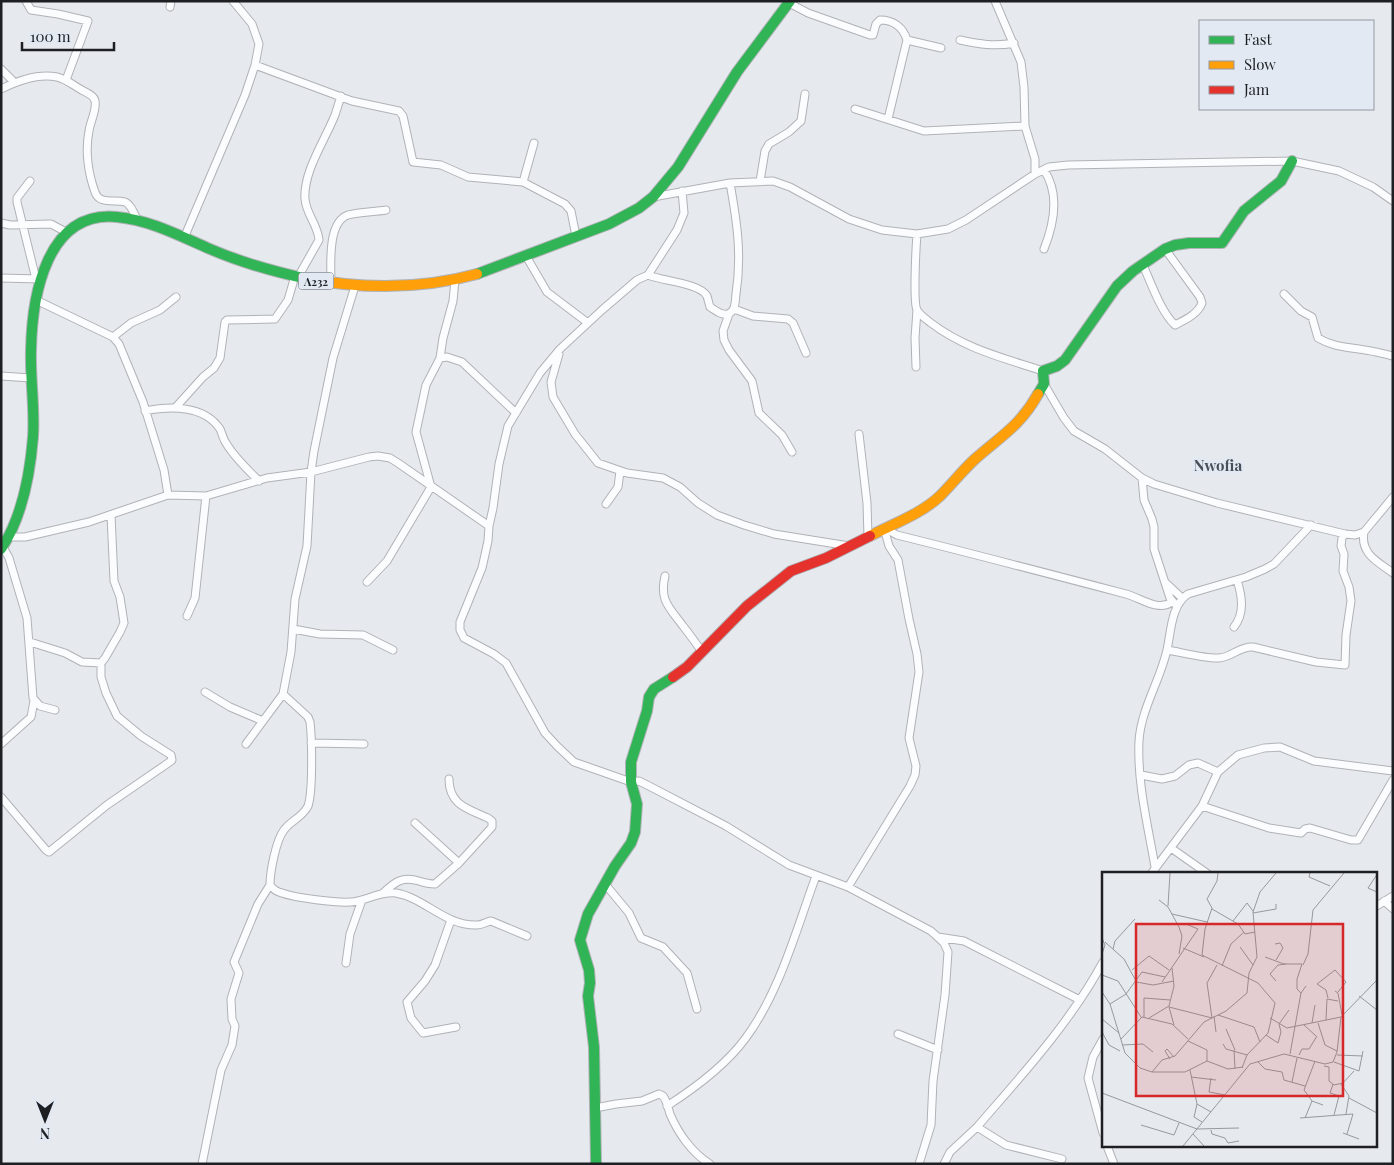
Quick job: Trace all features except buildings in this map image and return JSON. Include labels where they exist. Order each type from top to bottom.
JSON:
[{"type":"street","points":[[26,1],[31,10],[88,21],[66,80]]},
{"type":"street","points":[[184,238],[245,95],[255,66],[259,44],[252,24],[233,1]]},
{"type":"street","points":[[995,1],[1014,43],[1023,72],[1025,126],[1035,159],[1035,174]]},
{"type":"street","points":[[790,2],[808,12],[870,35],[873,34],[876,24],[880,20],[890,21],[900,27],[907,40],[888,118]]},
{"type":"street","name":"A232","points":[[2,548],[10,537],[23,494],[31,451],[33,411],[31,340],[39,279],[66,232],[74,225],[102,216],[118,216],[154,226],[240,261],[296,277],[355,286],[396,287],[455,280],[498,267],[627,215],[653,197],[679,166],[749,55],[790,2]]},
{"type":"street","points":[[907,40],[941,48]]},
{"type":"street","points":[[960,40],[1002,46],[1014,43]]},
{"type":"street","points":[[255,66],[367,105],[399,111],[403,116],[413,162],[441,165],[463,176],[524,182],[565,204],[571,211],[576,236]]},
{"type":"street","points":[[1,69],[14,82]]},
{"type":"street","points":[[1,89],[14,82],[47,76],[66,80],[92,96],[95,100],[87,151],[89,170],[95,194],[99,198],[106,200],[125,202],[129,205],[138,221]]},
{"type":"street","points":[[760,181],[765,151],[773,140],[789,132],[801,121],[805,94]]},
{"type":"street","points":[[175,408],[203,377],[214,368],[220,358],[225,322],[227,320],[275,318],[288,300],[296,277],[319,240],[305,202],[305,188],[341,96]]},
{"type":"street","points":[[855,109],[924,131],[1025,126]]},
{"type":"street","points":[[524,182],[534,143]]},
{"type":"street","points":[[653,197],[730,183],[773,181],[790,187],[849,219],[882,230],[917,234],[948,230],[1049,167],[1068,165],[1292,161],[1339,171],[1373,187],[1393,201]]},
{"type":"street","points":[[917,310],[943,333],[965,345],[1043,371],[1057,366],[1065,360],[1118,286],[1133,271],[1165,249],[1189,243],[1222,243],[1244,211],[1280,181],[1292,161]]},
{"type":"street","points":[[1044,170],[1051,184],[1054,199],[1053,223],[1044,249]]},
{"type":"street","points":[[1,278],[39,279],[17,198],[30,181]]},
{"type":"street","points":[[730,183],[740,247],[738,280],[731,311],[723,332],[724,340],[729,350],[752,381],[760,413],[782,435],[792,452]]},
{"type":"street","points":[[682,191],[684,213],[677,230],[648,275],[637,280],[560,349],[540,373],[508,426],[501,454],[494,508],[488,526],[488,541],[482,568],[460,622],[460,630],[464,638],[494,654],[506,663],[545,732],[574,762],[631,782],[639,781],[726,826],[789,865],[848,887],[931,931],[944,943],[948,952],[945,995],[933,1081],[931,1125],[919,1164]]},
{"type":"street","points":[[330,283],[334,229],[340,220],[346,216],[386,210]]},
{"type":"street","points":[[1,223],[23,225],[51,224],[66,232]]},
{"type":"street","points":[[916,367],[917,234]]},
{"type":"street","points":[[1142,264],[1166,315],[1172,323],[1175,325],[1189,317],[1200,308],[1202,303],[1200,297],[1165,249]]},
{"type":"street","points":[[526,256],[547,292],[588,322]]},
{"type":"street","points":[[648,275],[702,291],[706,295],[710,307],[723,314],[731,311],[753,316],[788,318],[793,323],[806,353]]},
{"type":"street","points":[[367,582],[387,560],[431,487],[416,432],[426,385],[440,358],[453,301],[455,280]]},
{"type":"street","points":[[246,744],[283,694],[291,652],[295,599],[307,546],[311,472],[333,358],[355,286]]},
{"type":"street","points":[[1284,294],[1301,311],[1312,317],[1318,338],[1325,343],[1393,356]]},
{"type":"street","points":[[113,337],[131,323],[160,310],[176,297]]},
{"type":"street","points":[[36,300],[113,337],[119,344],[134,378],[145,411],[164,470],[168,495]]},
{"type":"street","points":[[560,349],[550,382],[553,398],[576,434],[598,463],[620,471],[663,478],[680,487],[698,504],[717,515],[744,525],[774,534],[850,546]]},
{"type":"street","points":[[440,358],[448,356],[462,362],[516,413]]},
{"type":"street","points":[[1043,371],[1044,384],[1074,431],[1105,449],[1142,478],[1154,484],[1217,503],[1355,535],[1364,532],[1393,497]]},
{"type":"street","points":[[1,376],[31,378]]},
{"type":"street","points":[[596,1164],[594,1047],[588,996],[590,983],[589,970],[580,940],[588,914],[615,866],[631,844],[635,832],[638,820],[637,804],[631,782],[631,762],[640,738],[649,697],[654,689],[687,668],[748,606],[791,571],[826,558],[915,513],[939,498],[974,460],[1016,425],[1030,410],[1044,384]]},
{"type":"street","points":[[145,411],[165,407],[175,408],[192,411],[208,418],[220,429],[225,443],[259,481]]},
{"type":"street","points":[[859,434],[868,537]]},
{"type":"street","points":[[10,537],[24,537],[54,532],[168,495],[206,496],[268,478],[311,472],[378,456],[390,458],[488,526]]},
{"type":"street","points":[[606,504],[618,487],[620,471]]},
{"type":"street","points":[[1142,478],[1144,500],[1154,527],[1154,550],[1167,589],[1175,604],[1167,650],[1143,722],[1139,741],[1141,775],[1153,870]]},
{"type":"street","points":[[187,616],[195,598],[206,496]]},
{"type":"street","points":[[1,797],[46,850],[50,852],[107,805],[171,761],[171,755],[141,736],[117,716],[101,677],[101,663],[106,658],[124,623],[120,596],[114,581],[111,515]]},
{"type":"street","points":[[884,528],[897,535],[1075,580],[1129,595],[1156,605],[1167,606],[1175,604],[1195,591],[1237,580],[1274,564],[1311,524]]},
{"type":"street","points":[[848,887],[910,786],[915,775],[916,766],[908,738],[919,672],[917,654],[908,619],[898,560],[889,546],[884,528]]},
{"type":"street","points":[[1364,532],[1364,549],[1393,574]]},
{"type":"street","points":[[1167,650],[1219,658],[1246,646],[1316,662],[1345,665],[1346,636],[1351,602],[1349,586],[1343,571],[1344,554],[1341,546],[1342,538],[1345,534]]},
{"type":"street","points":[[1,744],[31,717],[34,701],[27,618],[8,558],[2,548]]},
{"type":"street","points":[[665,576],[662,586],[664,600],[702,652]]},
{"type":"street","points":[[1234,627],[1242,612],[1237,580]]},
{"type":"street","points":[[1166,584],[1182,598]]},
{"type":"street","points":[[293,628],[320,634],[363,634],[393,650]]},
{"type":"street","points":[[30,642],[65,653],[82,662],[101,663]]},
{"type":"street","points":[[205,692],[230,707],[263,721]]},
{"type":"street","points":[[202,1164],[221,1070],[232,1045],[235,1026],[232,1019],[231,1000],[239,973],[234,962],[258,904],[270,885],[280,837],[284,829],[304,813],[310,799],[311,730],[308,717],[283,694]]},
{"type":"street","points":[[34,701],[46,709],[55,710]]},
{"type":"street","points":[[311,743],[364,744]]},
{"type":"street","points":[[1153,870],[1202,806],[1218,772],[1238,755],[1264,748],[1280,747],[1314,761],[1393,771]]},
{"type":"street","points":[[1141,775],[1162,778],[1175,776],[1189,765],[1198,762],[1218,772]]},
{"type":"street","points":[[383,894],[397,882],[409,878],[436,884],[459,864],[490,830],[492,823],[488,818],[458,803],[452,795],[450,779]]},
{"type":"street","points":[[1202,806],[1269,828],[1301,833],[1306,828],[1310,828],[1351,840],[1358,840],[1393,780]]},
{"type":"street","points":[[415,823],[459,864]]},
{"type":"street","points":[[1171,848],[1205,872]]},
{"type":"street","points":[[668,1106],[690,1092],[744,1041],[775,986],[816,876]]},
{"type":"street","points":[[605,884],[629,913],[641,938],[663,947],[687,973],[697,1009]]},
{"type":"street","points":[[270,885],[274,890],[283,894],[338,902],[352,902],[395,893],[425,905],[451,920],[480,926],[491,921],[527,936]]},
{"type":"street","points":[[1376,906],[1393,896]]},
{"type":"street","points":[[346,962],[350,934],[362,900]]},
{"type":"street","points":[[1384,901],[1393,909]]},
{"type":"street","points":[[451,920],[435,965],[425,981],[407,1002],[407,1006],[411,1018],[423,1033],[456,1027]]},
{"type":"street","points":[[938,937],[964,941],[1080,1000]]},
{"type":"street","points":[[944,1164],[950,1152],[977,1127],[1031,1064],[1080,1000],[1102,964]]},
{"type":"street","points":[[898,1034],[938,1050]]},
{"type":"street","points":[[1102,1041],[1093,1057],[1088,1078],[1102,1129]]},
{"type":"street","points":[[595,1108],[642,1101],[659,1094],[663,1096],[682,1135],[693,1150],[710,1164]]},
{"type":"street","points":[[977,1127],[1006,1145],[1062,1159]]},
{"type":"street","points":[[1108,1148],[1114,1164]]},
{"type":"traffic: fast","points":[[477,274],[609,224],[639,208],[653,197],[678,167],[737,72],[790,1]]},
{"type":"traffic: fast","points":[[1038,394],[1044,384],[1043,371],[1057,366],[1065,360],[1117,286],[1133,271],[1165,249],[1175,245],[1222,243],[1244,211],[1281,181],[1292,161]]},
{"type":"traffic: fast","points":[[1,549],[20,510],[30,466],[33,437],[32,329],[40,283],[48,261],[59,242],[74,227],[93,219],[117,217],[141,221],[165,229],[221,254],[303,278]]},
{"type":"traffic: fast","points":[[596,1164],[594,1047],[588,996],[590,983],[589,970],[580,940],[588,914],[615,866],[631,843],[635,832],[637,804],[631,782],[631,762],[647,711],[649,697],[654,689],[673,677]]},
{"type":"traffic: slow","points":[[303,278],[346,284],[390,286],[434,283],[477,274]]},
{"type":"traffic: slow","points":[[870,536],[916,513],[940,496],[975,459],[1017,423],[1038,394]]},
{"type":"traffic: jam","points":[[673,677],[687,667],[747,606],[791,571],[826,558],[870,536]]},
{"type":"district","name":"Nwofia","points":[[1218,465]]}]
